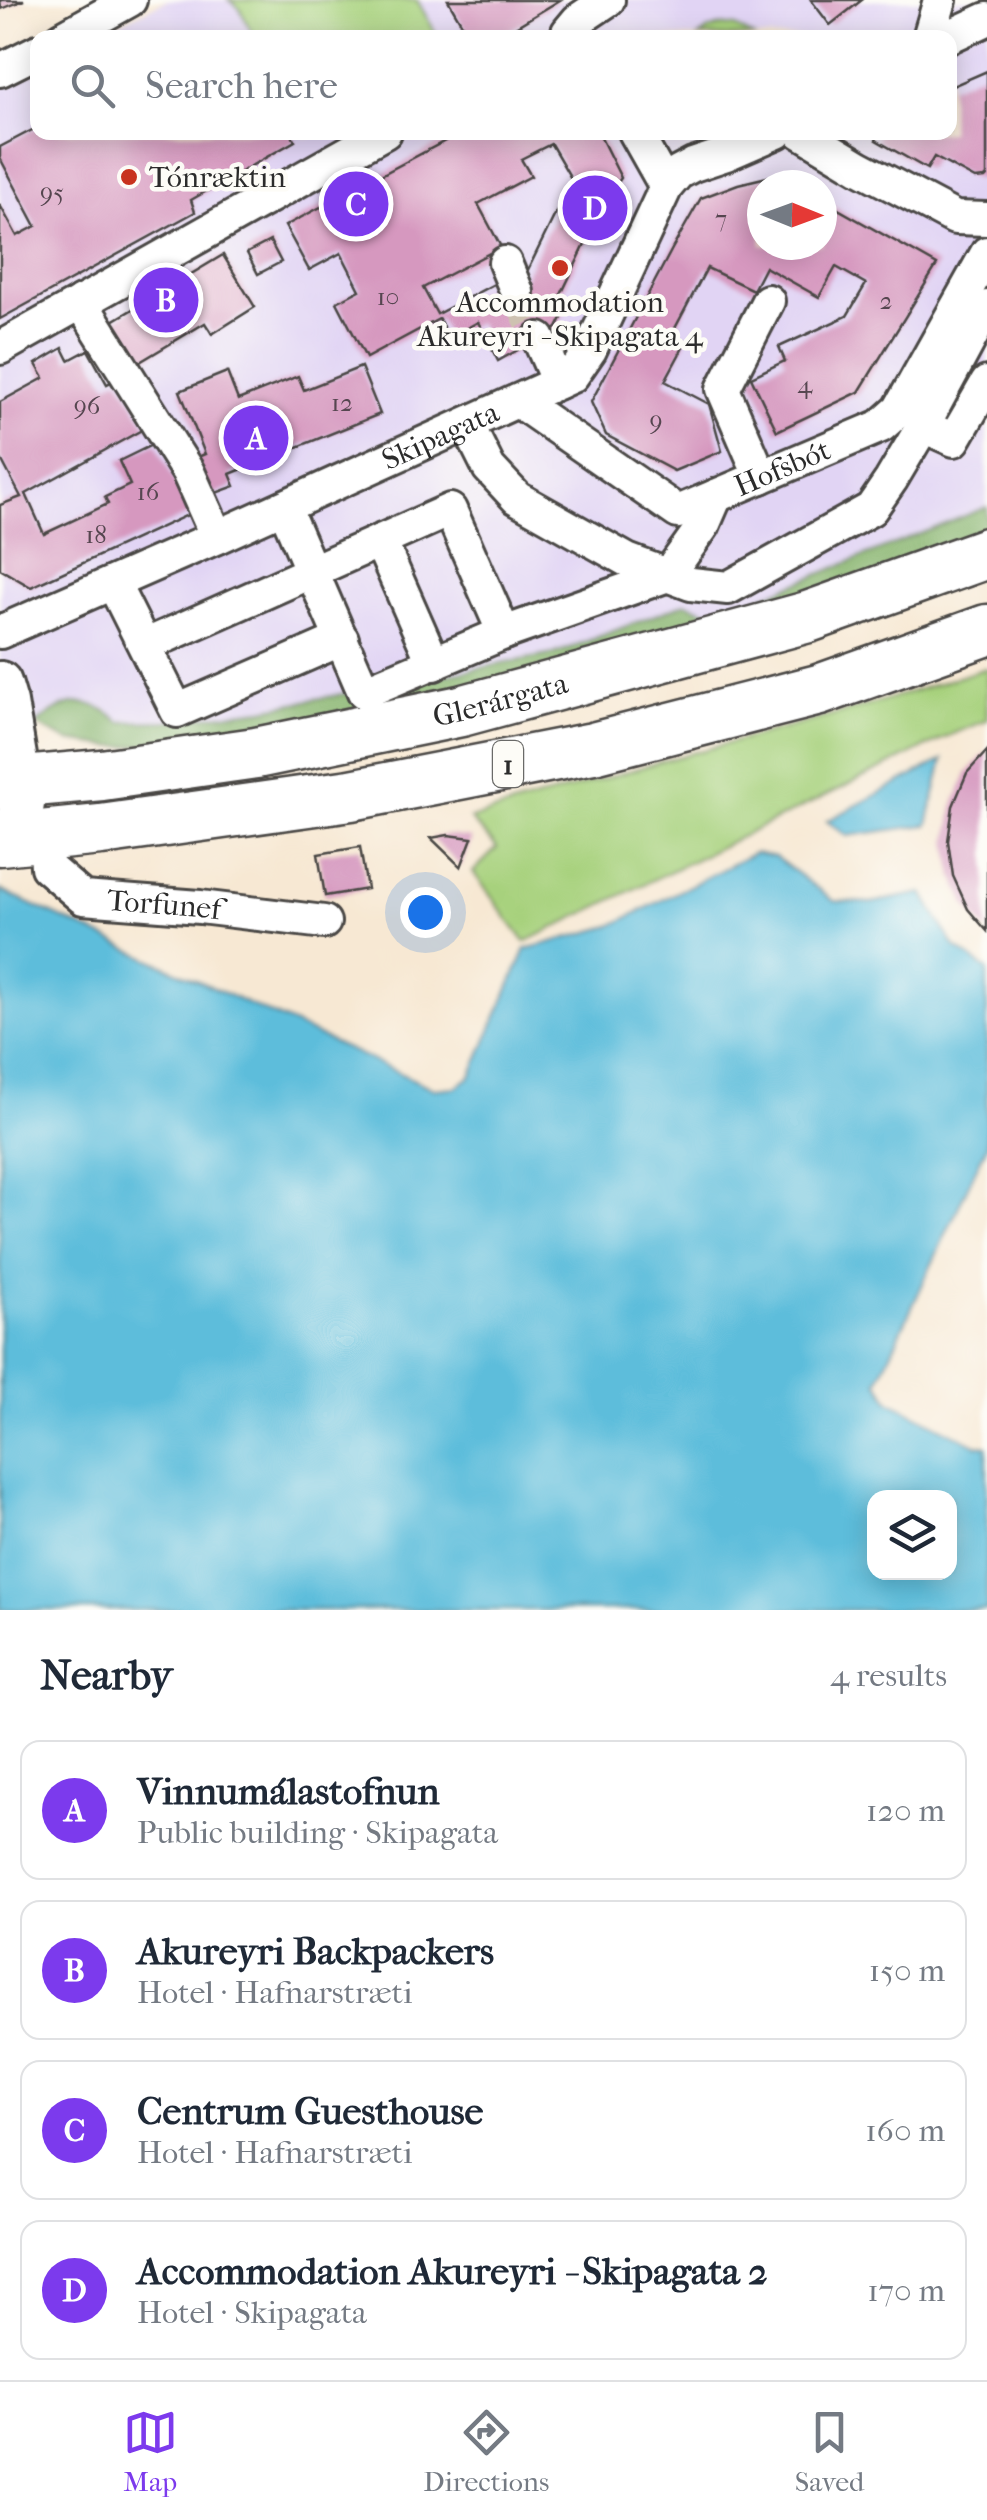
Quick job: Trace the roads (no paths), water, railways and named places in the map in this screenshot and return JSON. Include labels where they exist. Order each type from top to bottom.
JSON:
[{"type":"highway","name":"Glerárgata","points":[[13,816],[102,775],[256,753],[461,710],[808,617],[987,554]]},
{"type":"highway","name":"Glerárgata","points":[[13,816],[101,830],[352,794],[593,748],[819,690],[987,630]]},
{"type":"main road","points":[[0,683],[6,704],[13,816]]},
{"type":"street","points":[[76,30],[130,0]]},
{"type":"street","points":[[570,30],[608,0]]},
{"type":"street","points":[[931,30],[940,0]]},
{"type":"street","points":[[957,33],[987,19]]},
{"type":"street","points":[[0,348],[371,140]]},
{"type":"street","points":[[640,140],[666,187],[678,173],[693,165],[759,140]]},
{"type":"street","points":[[821,140],[858,167],[971,218],[970,245],[987,254]]},
{"type":"street","name":"Skipagata","points":[[0,632],[572,376],[584,362],[666,187]]},
{"type":"street","name":"Hofsbót","points":[[518,401],[678,512],[881,426],[899,410],[987,254]]},
{"type":"street","points":[[761,477],[723,389],[768,301]]},
{"type":"street","points":[[80,302],[188,472],[217,537]]},
{"type":"street","points":[[467,424],[489,468],[517,498],[627,560],[691,584],[728,588],[872,508],[923,426],[987,307]]},
{"type":"street","points":[[539,339],[558,382]]},
{"type":"street","points":[[920,375],[914,404],[923,426],[954,440],[987,383]]},
{"type":"street","points":[[284,507],[364,692],[504,633],[668,575],[703,526],[716,496]]},
{"type":"street","points":[[146,645],[450,510],[504,633]]},
{"type":"street","points":[[380,541],[434,664]]},
{"type":"street","points":[[113,583],[177,711],[342,639]]},
{"type":"street","name":"Torfunef","points":[[13,816],[47,867],[83,898],[324,922]]},
{"type":"water","points":[[943,760],[928,825],[847,836],[827,821]]},
{"type":"water","points":[[754,853],[775,857],[834,901],[871,903],[923,893],[954,946],[987,970],[987,1145],[878,1381],[890,1401],[976,1445],[987,1446],[987,1610],[0,1610],[0,890],[434,1089],[456,1087],[471,1076],[526,949],[611,926]]},
{"type":"tunnel","points":[[517,292],[539,339]]},
{"type":"place","name":"Tónræktin","points":[[129,177]]},
{"type":"place","name":"Centrum Guesthouse","points":[[356,204]]},
{"type":"place","name":"Accommodation Akureyri - Skipagata 2","points":[[595,208]]},
{"type":"place","name":"Accommodation Akureyri - Skipagata 4","points":[[560,268]]},
{"type":"place","name":"Akureyri Backpackers","points":[[166,300]]},
{"type":"place","name":"Vinnumálastofnun","points":[[256,438]]}]
